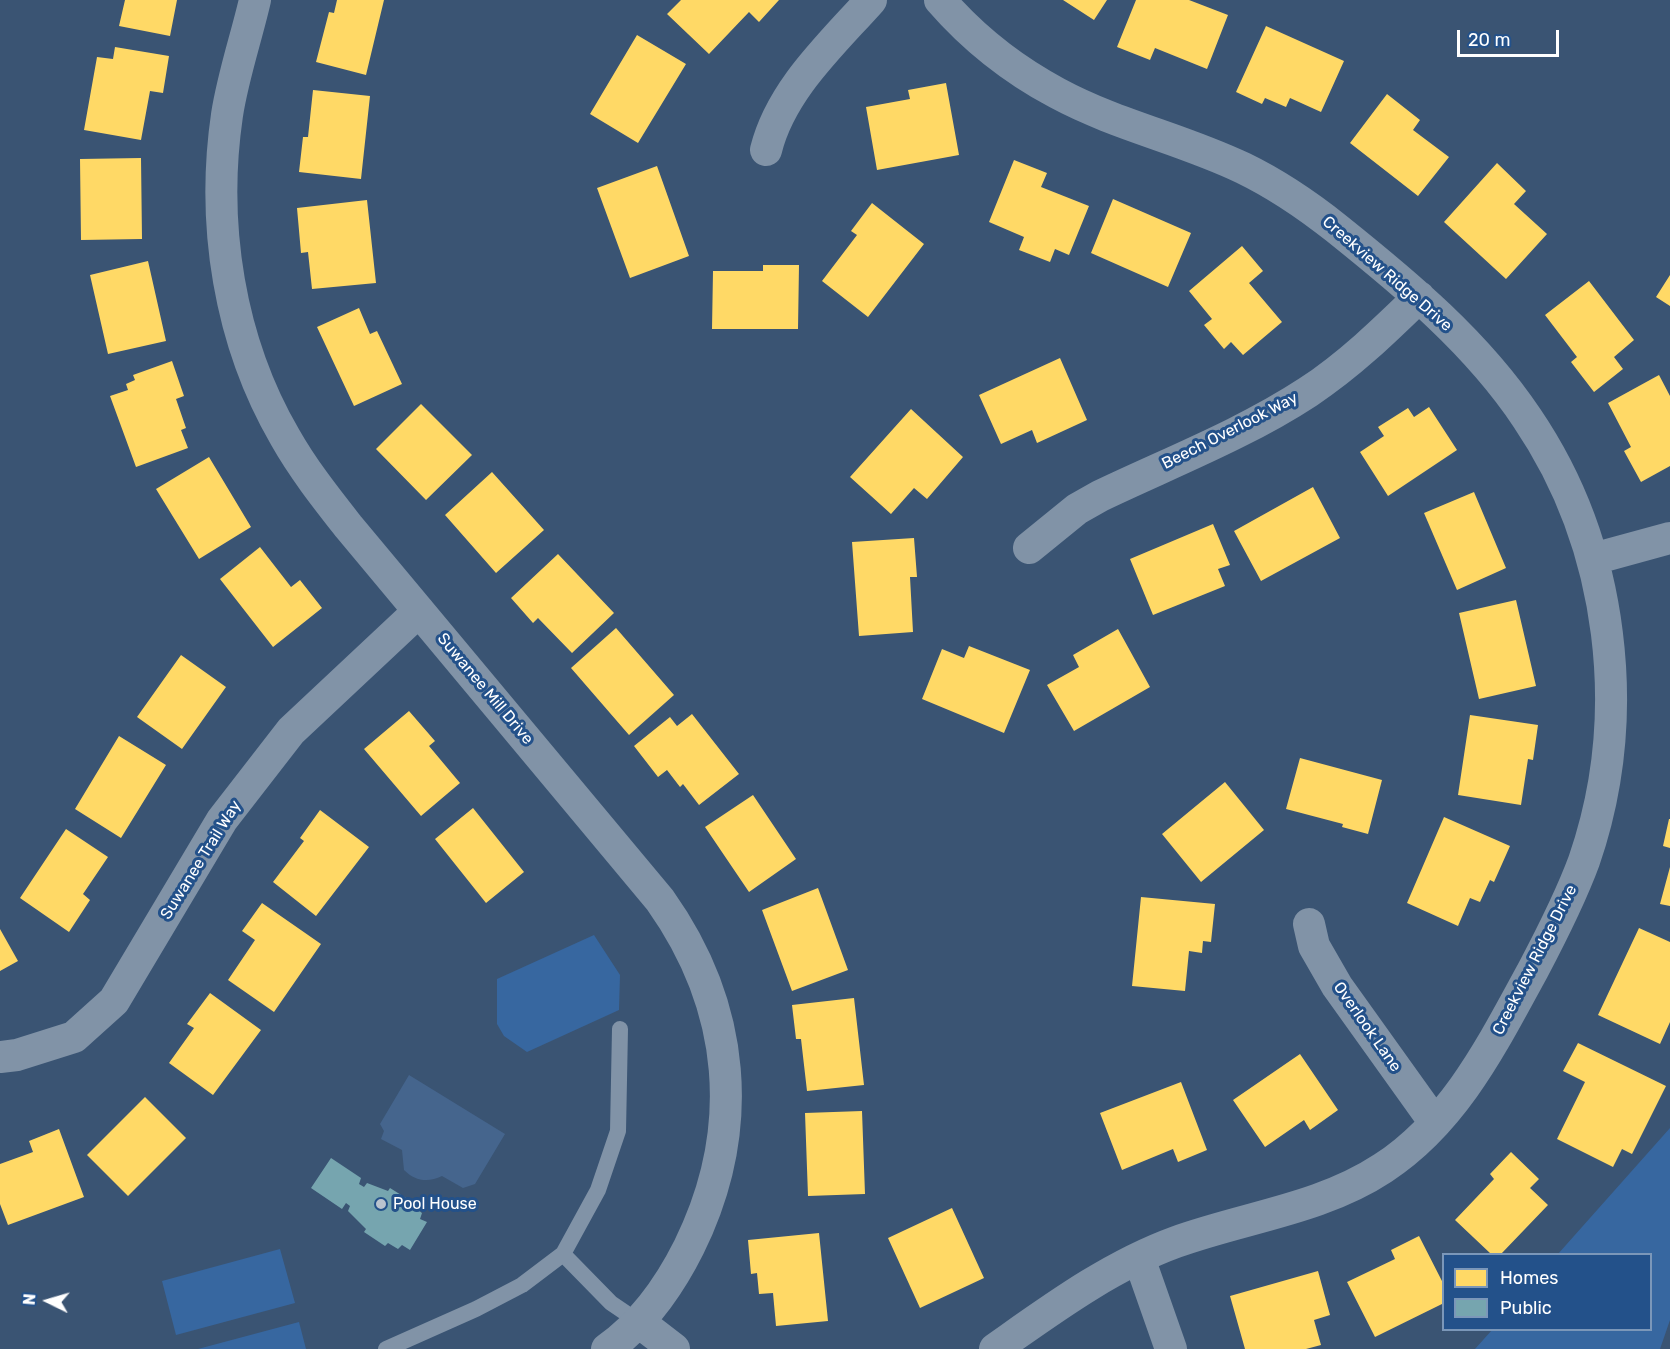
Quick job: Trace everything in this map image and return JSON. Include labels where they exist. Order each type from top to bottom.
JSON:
[{"type":"street","name":"Suwanee Mill Drive","points":[[255,0],[235,74],[222,158],[223,231],[234,307],[254,370],[285,436],[337,512],[660,900],[693,952],[715,1009],[723,1043],[725,1075],[724,1140],[718,1168],[700,1223],[687,1251],[658,1300],[639,1322],[608,1349]]},
{"type":"street","points":[[766,150],[778,115],[795,88],[870,0]]},
{"type":"street","name":"Creekview Ridge Drive","points":[[940,0],[962,25],[1005,61],[1053,92],[1092,110],[1216,156],[1267,181],[1332,225],[1419,297],[1470,347],[1527,417],[1566,489],[1593,559],[1606,621],[1610,680],[1608,751],[1595,822],[1581,868],[1556,927],[1480,1064],[1460,1094],[1435,1123],[1383,1168],[1337,1192],[1312,1202],[1205,1232],[1139,1258],[1076,1293],[995,1349]]},
{"type":"street","name":"Beech Overlook Way","points":[[1029,548],[1077,509],[1100,496],[1255,421],[1309,391],[1363,350],[1419,297]]},
{"type":"street","points":[[1593,559],[1670,538]]},
{"type":"street","name":"Suwanee Trail Way","points":[[0,1058],[74,1037],[114,1001],[222,820],[291,731],[419,611]]},
{"type":"street","name":"Overlook Lane","points":[[1309,924],[1314,946],[1337,986],[1435,1123]]},
{"type":"street","points":[[1139,1258],[1171,1349]]},
{"type":"street","points":[[639,1322],[674,1349]]},
{"type":"lane","points":[[386,1349],[476,1309],[522,1285],[563,1254],[598,1190],[618,1131],[620,1029]]},
{"type":"lane","points":[[563,1254],[611,1303],[639,1322]]},
{"type":"shaded area","points":[[594,935],[620,975],[619,1010],[527,1052],[504,1036],[497,1024],[497,979]]},
{"type":"shaded area","points":[[409,1075],[505,1134],[475,1184],[463,1188],[442,1176],[427,1180],[417,1179],[404,1170],[402,1150],[381,1139],[384,1131],[380,1124]]},
{"type":"shaded area","points":[[1670,1128],[1670,1320],[1660,1349],[1475,1349],[1491,1331],[1652,1331],[1652,1253],[1559,1253]]},
{"type":"shaded area","points":[[280,1249],[295,1303],[176,1335],[162,1281]]},
{"type":"shaded area","points":[[299,1322],[306,1349],[198,1349]]},
{"type":"building: Homes","points":[[125,0],[177,0],[170,36],[119,26]]},
{"type":"building: Homes","points":[[337,0],[384,0],[366,75],[316,62],[329,12],[334,13]]},
{"type":"building: Homes","points":[[681,0],[779,0],[759,22],[749,12],[709,54],[667,14]]},
{"type":"building: Homes","points":[[1063,0],[1107,0],[1094,20]]},
{"type":"building: Homes","points":[[1136,0],[1189,0],[1228,15],[1207,69],[1155,48],[1150,60],[1117,47]]},
{"type":"building: Homes","points":[[1266,26],[1344,61],[1321,112],[1290,98],[1286,107],[1265,98],[1262,104],[1236,92]]},
{"type":"building: Homes","points":[[637,35],[686,64],[638,143],[590,114]]},
{"type":"building: Homes","points":[[115,47],[169,56],[163,93],[150,91],[141,140],[84,130],[97,57],[113,59]]},
{"type":"building: Homes","points":[[946,83],[959,155],[877,170],[866,107],[910,99],[908,90]]},
{"type":"building: Homes","points":[[313,90],[370,96],[361,179],[299,172],[303,137],[308,137]]},
{"type":"building: Homes","points":[[1387,94],[1420,120],[1413,130],[1449,157],[1418,196],[1350,143]]},
{"type":"building: Homes","points":[[141,158],[142,239],[81,240],[80,159]]},
{"type":"building: Homes","points":[[1014,160],[1047,173],[1041,187],[1089,206],[1069,255],[1055,249],[1050,262],[1019,250],[1024,237],[989,222]]},
{"type":"building: Homes","points":[[1497,163],[1526,191],[1514,204],[1547,234],[1506,279],[1444,222]]},
{"type":"building: Homes","points":[[657,166],[689,256],[630,278],[597,188]]},
{"type":"building: Homes","points":[[1113,199],[1191,233],[1168,287],[1091,253]]},
{"type":"building: Homes","points":[[367,200],[376,283],[312,289],[308,252],[301,253],[297,208]]},
{"type":"building: Homes","points":[[872,203],[924,244],[868,317],[822,281],[857,235],[851,231]]},
{"type":"building: Homes","points":[[1242,246],[1263,271],[1249,283],[1282,322],[1243,355],[1231,342],[1224,349],[1204,325],[1212,319],[1189,291]]},
{"type":"building: Homes","points":[[148,261],[166,341],[108,354],[90,275]]},
{"type":"building: Homes","points":[[763,265],[799,265],[798,329],[712,329],[713,271],[763,271]]},
{"type":"building: Homes","points":[[1670,275],[1670,306],[1656,297]]},
{"type":"building: Homes","points":[[1589,281],[1634,340],[1614,357],[1623,369],[1594,392],[1571,362],[1577,357],[1545,315]]},
{"type":"building: Homes","points":[[359,308],[370,334],[377,331],[402,384],[354,406],[317,327]]},
{"type":"building: Homes","points":[[1060,358],[1087,420],[1037,443],[1032,430],[1001,444],[979,395]]},
{"type":"building: Homes","points":[[172,361],[184,396],[176,399],[186,428],[181,430],[188,448],[136,467],[110,396],[128,390],[126,384],[135,380],[133,375]]},
{"type":"building: Homes","points":[[1659,375],[1670,396],[1670,466],[1641,482],[1624,451],[1631,447],[1608,403]]},
{"type":"building: Homes","points":[[421,404],[472,455],[426,500],[376,449]]},
{"type":"building: Homes","points":[[1429,407],[1457,450],[1388,496],[1360,452],[1384,436],[1378,427],[1408,408],[1414,417]]},
{"type":"building: Homes","points":[[911,409],[963,457],[927,499],[914,488],[891,514],[850,477]]},
{"type":"building: Homes","points":[[209,457],[251,527],[199,559],[156,489]]},
{"type":"building: Homes","points":[[492,472],[544,530],[496,573],[445,515]]},
{"type":"building: Homes","points":[[1313,487],[1340,538],[1261,581],[1234,531]]},
{"type":"building: Homes","points":[[1474,492],[1506,568],[1457,590],[1424,513]]},
{"type":"building: Homes","points":[[1213,524],[1230,565],[1218,569],[1225,586],[1153,615],[1130,559]]},
{"type":"building: Homes","points":[[914,538],[917,577],[910,577],[913,632],[859,636],[852,542]]},
{"type":"building: Homes","points":[[260,547],[291,587],[300,580],[322,608],[273,647],[220,579]]},
{"type":"building: Homes","points":[[558,554],[614,613],[572,653],[538,618],[533,623],[511,598]]},
{"type":"building: Homes","points":[[1516,600],[1536,686],[1479,699],[1459,613]]},
{"type":"building: Homes","points":[[616,628],[674,695],[629,735],[571,668]]},
{"type":"building: Homes","points":[[1118,629],[1150,687],[1074,731],[1047,685],[1079,667],[1073,655]]},
{"type":"building: Homes","points":[[969,646],[1030,670],[1004,733],[922,699],[942,649],[964,658]]},
{"type":"building: Homes","points":[[181,655],[226,687],[182,749],[137,717]]},
{"type":"building: Homes","points":[[409,711],[435,741],[429,746],[460,783],[421,816],[364,749]]},
{"type":"building: Homes","points":[[692,714],[739,774],[699,805],[683,784],[680,787],[667,770],[658,777],[634,746],[670,717],[677,726]]},
{"type":"building: Homes","points":[[1470,715],[1538,725],[1533,760],[1528,759],[1521,805],[1458,795]]},
{"type":"building: Homes","points":[[119,736],[166,765],[121,838],[75,809]]},
{"type":"building: Homes","points":[[1300,758],[1382,780],[1368,834],[1342,827],[1343,824],[1286,809]]},
{"type":"building: Homes","points":[[1225,782],[1264,830],[1201,882],[1162,834]]},
{"type":"building: Homes","points":[[753,795],[796,859],[749,892],[705,827]]},
{"type":"building: Homes","points":[[473,808],[524,872],[486,903],[435,839]]},
{"type":"building: Homes","points":[[320,810],[369,847],[316,916],[273,882],[304,841],[300,838]]},
{"type":"building: Homes","points":[[1444,817],[1510,846],[1494,882],[1490,880],[1480,902],[1470,898],[1458,926],[1407,903]]},
{"type":"building: Homes","points":[[1670,819],[1670,848],[1663,846]]},
{"type":"building: Homes","points":[[66,829],[108,857],[83,894],[90,900],[69,932],[20,898]]},
{"type":"building: Homes","points":[[1670,867],[1670,906],[1660,904]]},
{"type":"building: Homes","points":[[818,888],[848,970],[792,991],[762,910]]},
{"type":"building: Homes","points":[[1141,897],[1215,904],[1211,942],[1203,941],[1202,953],[1189,951],[1185,991],[1132,986]]},
{"type":"building: Homes","points":[[262,903],[321,944],[274,1012],[228,980],[255,940],[242,931]]},
{"type":"building: Homes","points":[[1639,928],[1670,942],[1670,1022],[1660,1044],[1598,1015]]},
{"type":"building: Homes","points":[[0,929],[18,961],[0,971]]},
{"type":"building: Homes","points":[[210,993],[261,1030],[213,1095],[169,1063],[194,1028],[187,1024]]},
{"type":"building: Homes","points":[[854,998],[864,1085],[807,1091],[801,1039],[796,1039],[792,1005]]},
{"type":"building: Homes","points":[[1578,1043],[1666,1086],[1632,1154],[1622,1149],[1613,1167],[1557,1139],[1585,1082],[1563,1071]]},
{"type":"building: Homes","points":[[1300,1054],[1338,1110],[1310,1130],[1304,1120],[1265,1147],[1233,1100]]},
{"type":"building: Homes","points":[[1181,1082],[1207,1150],[1178,1162],[1173,1149],[1122,1170],[1100,1113]]},
{"type":"building: Homes","points":[[145,1097],[186,1138],[128,1196],[87,1155]]},
{"type":"building: Homes","points":[[862,1111],[865,1194],[808,1196],[805,1113]]},
{"type":"building: Homes","points":[[59,1129],[84,1197],[8,1225],[0,1204],[0,1164],[33,1152],[29,1141]]},
{"type":"building: Homes","points":[[1511,1152],[1539,1179],[1530,1188],[1548,1205],[1502,1253],[1490,1253],[1455,1220],[1494,1179],[1490,1174]]},
{"type":"building: Homes","points":[[952,1208],[984,1278],[920,1308],[888,1238]]},
{"type":"building: Homes","points":[[819,1233],[828,1321],[776,1326],[773,1293],[759,1294],[757,1273],[751,1274],[748,1240]]},
{"type":"building: Homes","points":[[1419,1236],[1442,1281],[1442,1304],[1375,1337],[1347,1282],[1395,1259],[1391,1250]]},
{"type":"building: Homes","points":[[1318,1271],[1330,1315],[1314,1320],[1321,1345],[1306,1349],[1245,1349],[1230,1296]]},
{"type":"building: Public","name":"Pool House","points":[[331,1158],[361,1178],[359,1184],[364,1187],[367,1183],[388,1191],[390,1188],[414,1203],[413,1206],[422,1213],[420,1219],[427,1222],[410,1250],[402,1245],[398,1249],[388,1243],[385,1246],[364,1232],[366,1229],[348,1211],[350,1206],[346,1203],[342,1209],[311,1188]]},
{"type":"place","name":"Pool House","points":[[381,1204]]}]
